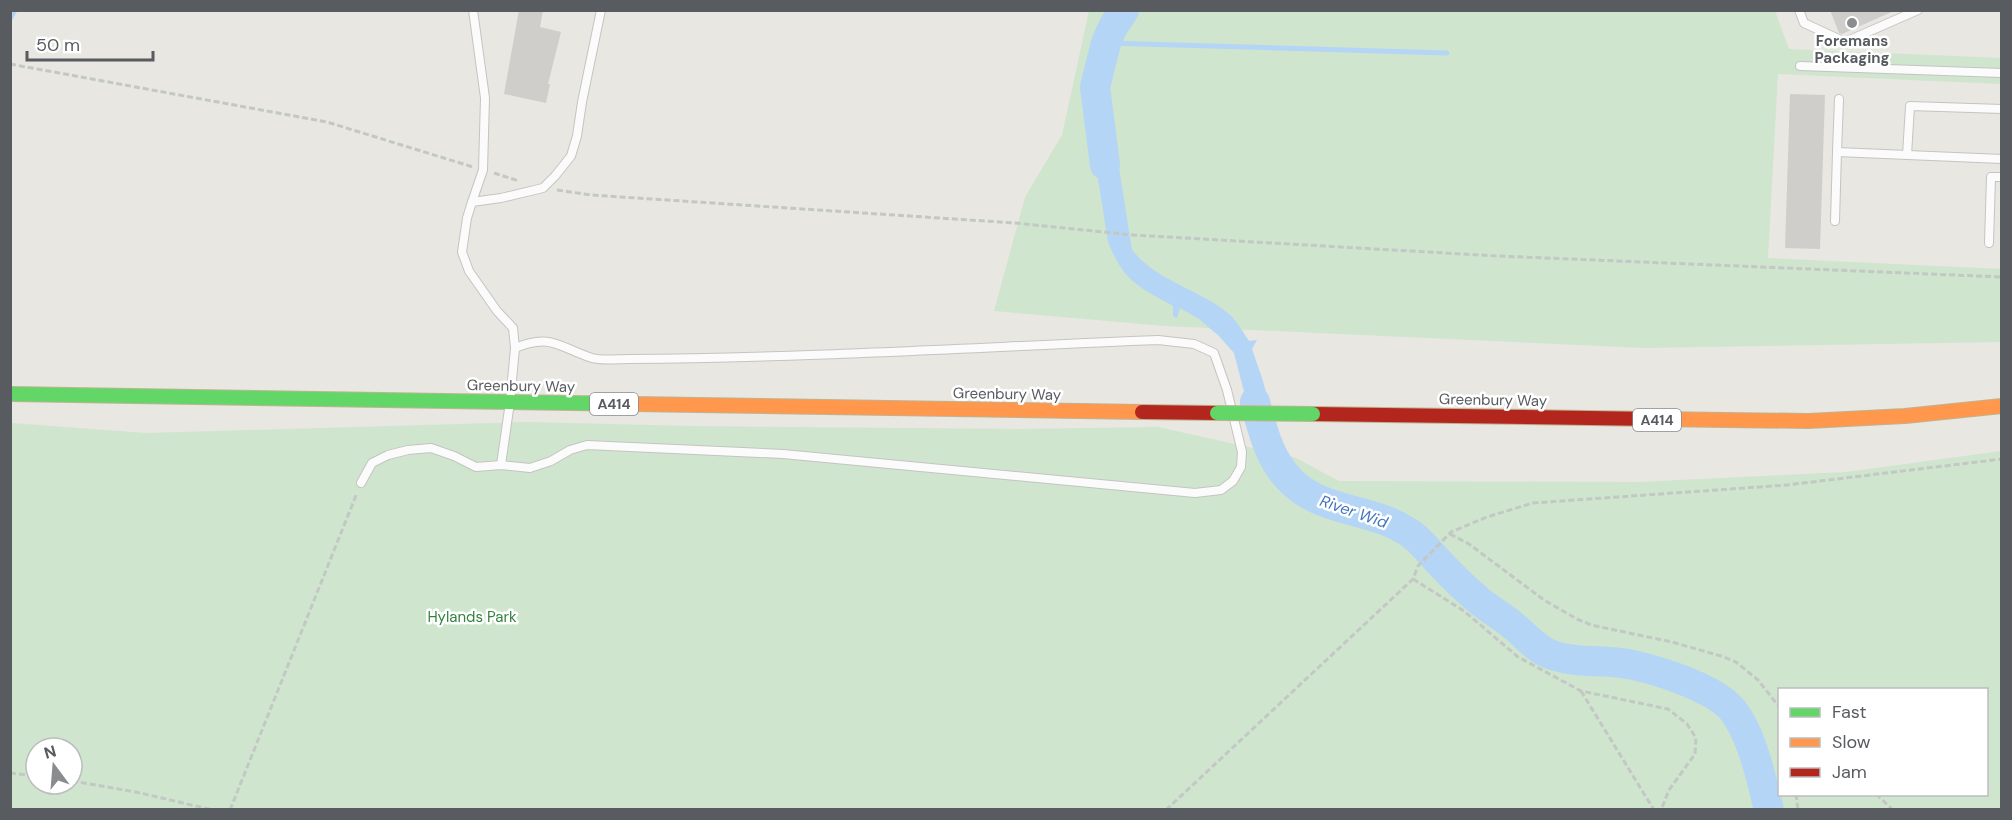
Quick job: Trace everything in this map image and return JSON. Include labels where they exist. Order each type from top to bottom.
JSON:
[{"type":"highway","name":"Greenbury Way","points":[[10,394],[1808,421],[1905,416],[2001,406]]},
{"type":"lane","points":[[473,10],[485,98],[483,170],[472,202],[462,252],[469,271],[497,311],[513,328],[515,348],[501,465]]},
{"type":"lane","points":[[472,202],[543,188],[571,156],[577,136],[601,10]]},
{"type":"lane","points":[[1799,10],[1804,23],[1845,42],[1918,10]]},
{"type":"lane","points":[[1800,66],[2001,73]]},
{"type":"lane","points":[[1835,221],[1839,99]]},
{"type":"lane","points":[[1907,155],[1910,106],[2001,109]]},
{"type":"lane","points":[[1837,152],[2001,159]]},
{"type":"lane","points":[[1989,243],[1991,177],[2001,177]]},
{"type":"lane","points":[[361,483],[372,463],[388,455],[408,450],[430,448],[476,467],[501,465],[530,468],[587,445],[783,454],[1195,493],[1221,490],[1233,481],[1241,467],[1242,452],[1227,390],[1214,352],[1194,344],[1158,340],[739,358],[594,359],[567,346],[543,340],[528,342],[515,348]]},
{"type":"path","points":[[10,64],[327,122],[543,188],[591,195],[1015,223],[1133,235],[1497,256],[2001,277]]},
{"type":"path","points":[[1166,810],[1413,579],[1418,566],[1443,539],[1487,517],[1533,503],[1787,485],[2001,459]]},
{"type":"path","points":[[230,810],[361,483]]},
{"type":"path","points":[[1449,534],[1469,544],[1544,600],[1577,619],[1591,625],[1672,642],[1736,662],[1758,680],[1778,704]]},
{"type":"path","points":[[1413,579],[1464,610],[1518,657],[1581,691],[1668,709],[1687,724],[1696,738],[1695,754],[1669,790],[1661,810]]},
{"type":"path","points":[[1581,691],[1654,810]]},
{"type":"path","points":[[84,783],[136,792],[213,810]]},
{"type":"path","points":[[1877,796],[1893,810]]},
{"type":"green space","points":[[1089,11],[1775,11],[1789,49],[2001,58],[2001,84],[1778,74],[1768,258],[2001,269],[2001,342],[1644,348],[1165,326],[994,311],[1025,197],[1062,135]]},
{"type":"green space","name":"Hylands Park","points":[[527,422],[1022,429],[1158,427],[1294,457],[1339,481],[1638,482],[1846,472],[2001,451],[2001,809],[11,810],[11,423],[146,433]]},
{"type":"water","points":[[1112,124],[1132,250],[1166,278],[1205,298],[1229,314],[1249,341],[1257,340],[1252,349],[1280,441],[1257,442],[1234,353],[1219,336],[1199,319],[1180,308],[1177,318],[1173,316],[1173,306],[1133,282],[1114,255],[1108,242],[1090,128]]},
{"type":"building","points":[[519,10],[543,10],[540,27],[561,32],[548,84],[550,84],[546,103],[504,94]]},
{"type":"building","name":"Foremans Packaging","points":[[1830,10],[1896,10],[1842,34],[1839,33]]},
{"type":"building","points":[[1790,94],[1825,95],[1820,249],[1785,248]]},
{"type":"waterway","points":[[10,19],[15,10]]},
{"type":"waterway","name":"River Wid","points":[[1105,165],[1095,87],[1106,43],[1124,10]]},
{"type":"waterway","points":[[1106,43],[1447,53]]},
{"type":"waterway","name":"River Wid","points":[[1255,402],[1272,455],[1292,482],[1319,500],[1380,518],[1412,535],[1471,593],[1542,650],[1562,658],[1623,663],[1658,672],[1688,682],[1726,704],[1734,712],[1751,745],[1769,810]]},
{"type":"traffic: fast","points":[[10,394],[633,404]]},
{"type":"traffic: fast","points":[[1217,413],[1313,414]]},
{"type":"traffic: slow","points":[[633,404],[1142,412]]},
{"type":"traffic: slow","points":[[1654,419],[1808,421],[1905,416],[2002,406]]},
{"type":"traffic: jam","points":[[1142,412],[1217,413]]},
{"type":"traffic: jam","points":[[1313,414],[1654,419]]},
{"type":"place","name":"Foremans Packaging","points":[[1852,23]]}]
